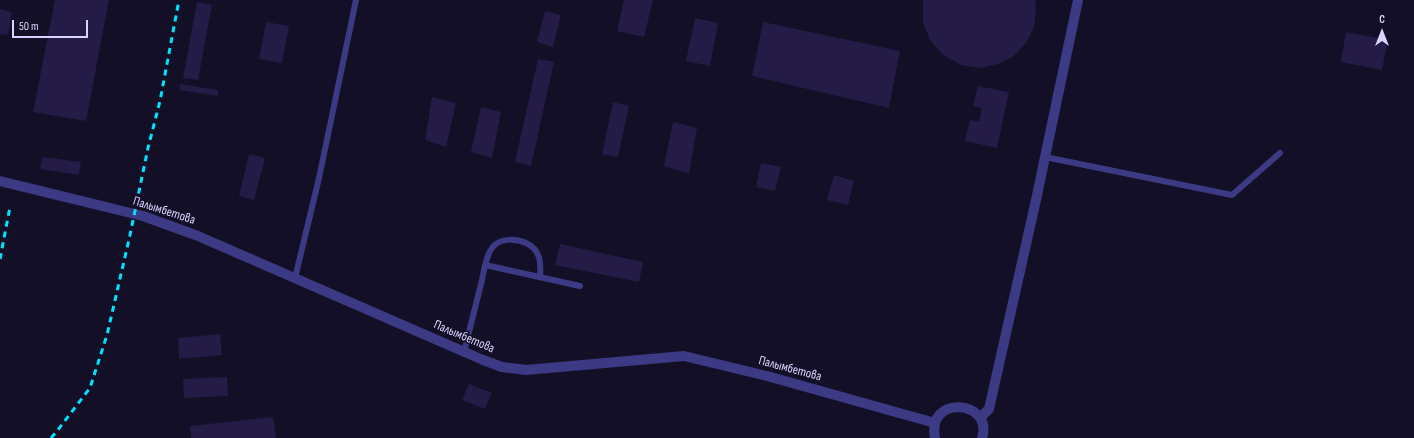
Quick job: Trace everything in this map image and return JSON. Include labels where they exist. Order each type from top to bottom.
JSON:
[{"type":"street","points":[[980,418],[989,409],[1036,200],[1078,0]]},
{"type":"street","name":"Палымбетова","points":[[0,181],[143,216],[198,236],[464,352],[502,367],[526,370],[684,356],[767,376],[935,424]]},
{"type":"street","points":[[935,438],[935,424],[939,416],[944,410],[960,406],[975,412],[980,418],[983,426],[982,438]]},
{"type":"lane","points":[[295,278],[319,178],[356,0]]},
{"type":"lane","points":[[1045,157],[1232,195],[1280,153]]},
{"type":"lane","points":[[464,352],[485,265],[491,248],[498,242],[506,240],[525,242],[538,254],[541,262],[540,277]]},
{"type":"lane","points":[[485,265],[580,286]]},
{"type":"building","points":[[55,0],[109,0],[86,121],[33,112]]},
{"type":"building","points":[[624,0],[653,0],[644,37],[617,31]]},
{"type":"building","points":[[923,0],[1035,0],[1036,9],[1034,27],[1026,43],[1014,56],[998,64],[980,68],[961,65],[943,55],[930,40],[923,22]]},
{"type":"building","points":[[197,2],[212,5],[198,80],[183,78]]},
{"type":"building","points":[[0,9],[12,12],[8,35],[0,34]]},
{"type":"building","points":[[545,11],[561,15],[553,47],[537,42]]},
{"type":"building","points":[[695,18],[718,23],[710,66],[686,61]]},
{"type":"building","points":[[266,22],[289,26],[282,63],[259,59]]},
{"type":"building","points":[[763,22],[900,51],[889,108],[752,76]]},
{"type":"building","points":[[1346,32],[1388,40],[1382,70],[1341,62]]},
{"type":"building","points":[[538,59],[554,62],[531,166],[515,162]]},
{"type":"building","points":[[180,84],[218,90],[218,96],[179,90]]},
{"type":"building","points":[[978,86],[1009,92],[997,148],[965,141],[970,120],[979,122],[982,108],[973,106]]},
{"type":"building","points":[[432,97],[456,103],[446,147],[425,140]]},
{"type":"building","points":[[613,102],[629,106],[618,157],[602,154]]},
{"type":"building","points":[[481,107],[501,112],[492,158],[471,152]]},
{"type":"building","points":[[673,122],[697,128],[689,174],[664,166]]},
{"type":"building","points":[[249,154],[265,158],[254,200],[239,196]]},
{"type":"building","points":[[42,157],[81,162],[79,175],[40,169]]},
{"type":"building","points":[[761,163],[781,167],[775,191],[756,187]]},
{"type":"building","points":[[834,175],[854,181],[848,205],[827,200]]},
{"type":"building","points":[[560,244],[643,262],[639,282],[555,265]]},
{"type":"building","points":[[220,334],[222,355],[179,359],[178,338]]},
{"type":"building","points":[[227,377],[228,396],[184,398],[183,379]]},
{"type":"building","points":[[469,384],[492,393],[485,409],[462,400]]},
{"type":"building","points":[[273,417],[276,438],[191,438],[190,426]]},
{"type":"railway","points":[[51,438],[90,388],[107,335],[148,148],[160,101],[179,0]]},
{"type":"railway","points":[[0,259],[10,207]]}]
